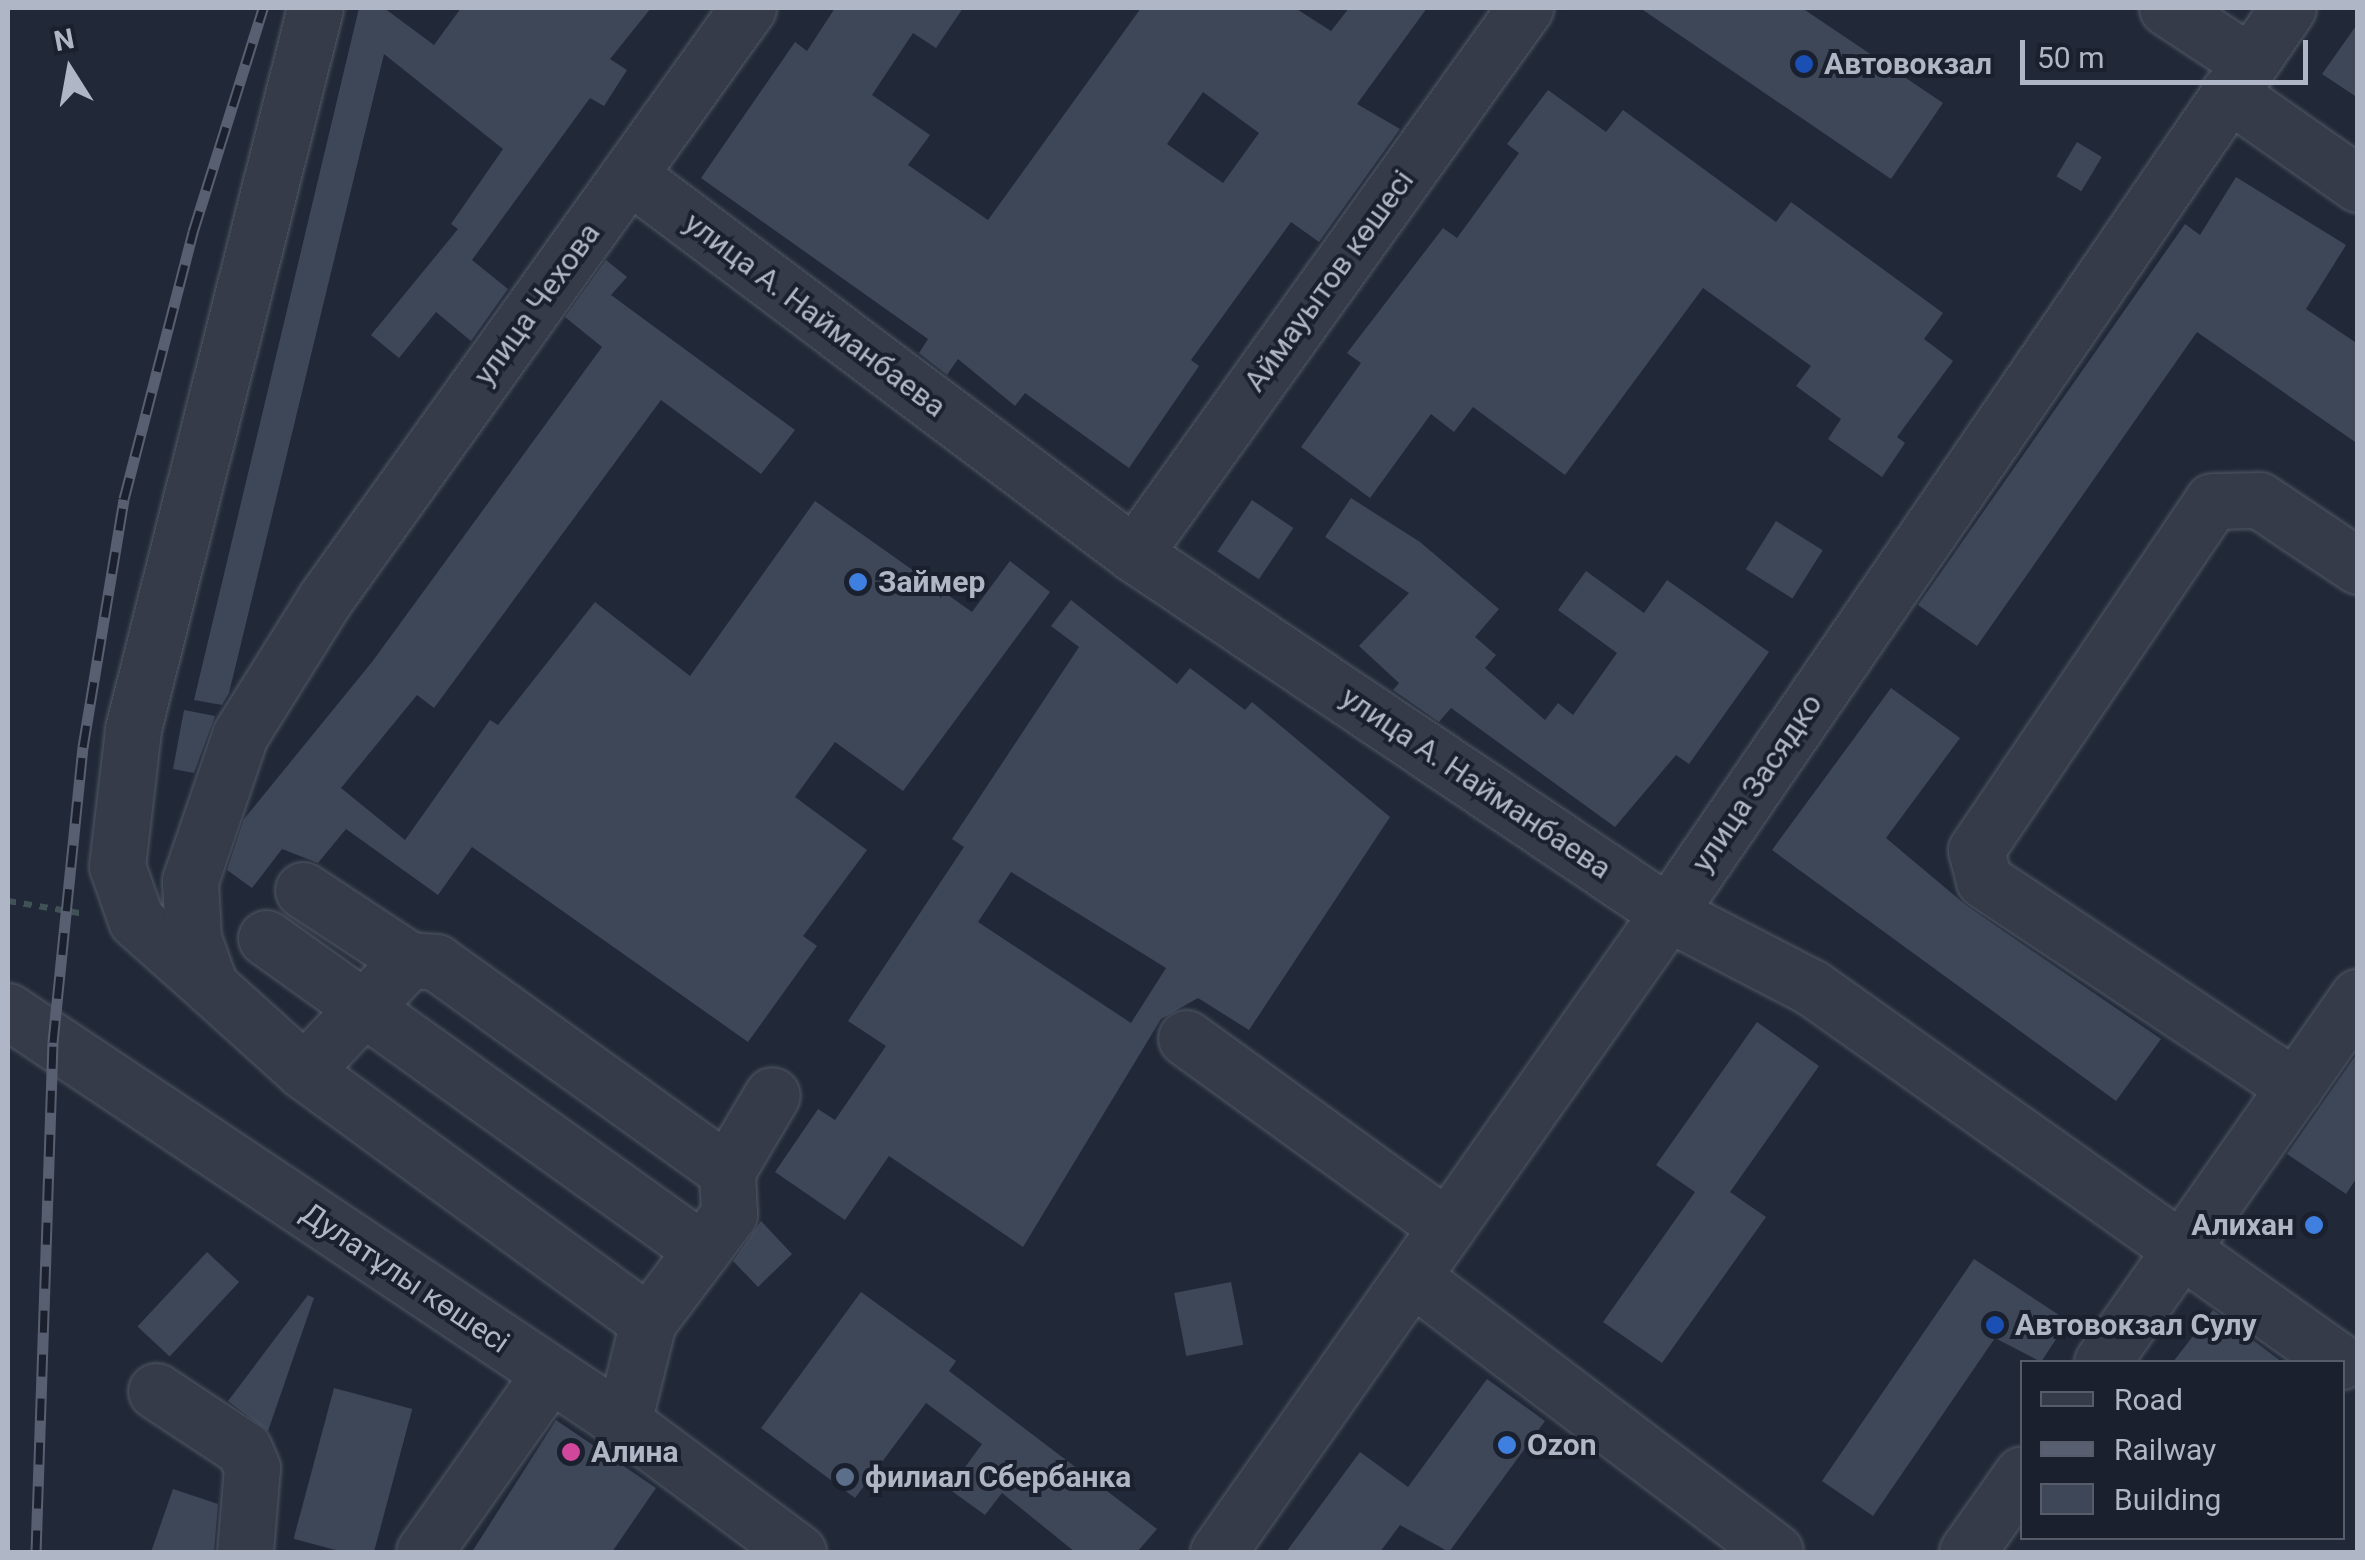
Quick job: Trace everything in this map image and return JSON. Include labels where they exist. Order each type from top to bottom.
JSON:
[{"type":"street","points":[[314,8],[133,729],[117,866],[136,920],[304,1071],[648,1322]]},
{"type":"street","name":"улица Чехова","points":[[210,986],[194,938],[190,881],[240,735],[326,599],[748,8]]},
{"type":"street","name":"Аймауытов көшесі","points":[[1134,554],[1524,8]]},
{"type":"street","points":[[2167,8],[2238,78],[2358,184]]},
{"type":"street","name":"улица Засядко","points":[[1218,1552],[1668,912],[2288,8]]},
{"type":"street","name":"улица А. Найманбаева","points":[[630,176],[1134,554],[1668,912],[1812,987],[2337,1360]]},
{"type":"street","points":[[2295,1087],[1984,880],[1976,850],[2212,501],[2259,500],[2358,566]]},
{"type":"street","points":[[303,890],[409,960],[436,962],[727,1171]]},
{"type":"street","points":[[266,938],[702,1250]]},
{"type":"street","points":[[304,1071],[409,960]]},
{"type":"street","points":[[2103,1360],[2358,997]]},
{"type":"street","name":"Дулатұлы көшесі","points":[[8,1011],[624,1422],[798,1552]]},
{"type":"street","points":[[1186,1038],[1447,1227]]},
{"type":"street","points":[[624,1422],[648,1322],[729,1214],[727,1171],[772,1094]]},
{"type":"street","points":[[1412,1277],[1775,1552]]},
{"type":"street","points":[[424,1552],[549,1375]]},
{"type":"street","points":[[156,1392],[244,1449],[252,1468],[245,1552]]},
{"type":"street","points":[[1967,1552],[2020,1477]]},
{"type":"path","points":[[8,901],[136,920]]},
{"type":"building","points":[[359,8],[384,8],[434,45],[461,8],[651,8],[610,59],[627,70],[604,106],[590,98],[472,260],[508,289],[471,341],[436,312],[399,358],[371,335],[458,229],[451,224],[503,149],[384,54],[229,693],[222,705],[194,700]]},
{"type":"building","points":[[835,8],[963,8],[936,48],[913,33],[872,95],[930,135],[908,165],[988,220],[1141,8],[1295,8],[1331,31],[1349,8],[1427,8],[1357,104],[1400,129],[1319,242],[1291,222],[1191,360],[1199,366],[1129,468],[1025,393],[1015,406],[958,359],[947,375],[919,353],[928,339],[701,178],[795,42],[807,51]],"holes":[[[1203,92],[1259,133],[1223,183],[1167,144]]]},
{"type":"building","name":"Автовокзал","points":[[1640,8],[1802,8],[1943,103],[1891,179]]},
{"type":"building","points":[[2358,23],[2358,98],[2322,74]]},
{"type":"building","points":[[1548,90],[1606,132],[1623,110],[1776,222],[1791,202],[1943,313],[1924,339],[1953,361],[1897,437],[1905,443],[1882,477],[1828,439],[1841,419],[1796,386],[1811,366],[1703,288],[1565,475],[1473,407],[1454,432],[1431,414],[1370,498],[1301,447],[1361,363],[1347,353],[1443,228],[1457,238],[1519,153],[1507,144]]},
{"type":"building","points":[[2077,142],[2102,157],[2081,191],[2056,176]]},
{"type":"building","points":[[2236,177],[2346,245],[2306,309],[2358,344],[2358,444],[2197,332],[1977,646],[1918,605],[2185,224],[2200,235]]},
{"type":"building","points":[[606,260],[627,277],[611,295],[795,430],[761,474],[661,400],[434,708],[417,695],[341,788],[405,840],[490,720],[498,725],[595,602],[690,676],[815,501],[972,612],[1010,561],[1050,592],[903,791],[835,742],[795,797],[867,850],[803,936],[817,946],[748,1042],[472,847],[438,895],[346,829],[318,863],[282,849],[252,888],[227,870],[244,819],[372,662],[602,347],[565,317]]},
{"type":"building","points":[[1351,498],[1420,542],[1499,609],[1475,637],[1496,655],[1485,668],[1545,720],[1558,703],[1573,715],[1617,653],[1558,610],[1586,571],[1644,613],[1667,580],[1769,652],[1689,764],[1676,755],[1615,827],[1451,708],[1439,722],[1393,690],[1399,683],[1359,646],[1409,593],[1325,537]]},
{"type":"building","points":[[1252,500],[1293,528],[1259,579],[1217,551]]},
{"type":"building","points":[[1776,521],[1823,550],[1792,598],[1746,569]]},
{"type":"building","points":[[1071,600],[1177,684],[1190,668],[1245,710],[1252,702],[1390,817],[1249,1030],[1198,998],[1161,1019],[1023,1247],[889,1156],[845,1220],[775,1172],[818,1109],[835,1120],[886,1046],[848,1021],[964,847],[952,839],[1079,647],[1051,626]],"holes":[[[1011,872],[1166,968],[1131,1023],[978,922]]]},
{"type":"building","points":[[1891,688],[1960,738],[1886,838],[1967,906],[2161,1039],[2116,1101],[1772,850]]},
{"type":"building","points":[[184,710],[215,716],[194,773],[173,769]]},
{"type":"building","points":[[1757,1022],[1819,1066],[1730,1192],[1766,1217],[1662,1363],[1603,1322],[1695,1192],[1656,1165]]},
{"type":"building","points":[[2358,1052],[2358,1176],[2346,1194],[2287,1154]]},
{"type":"building","points":[[761,1221],[792,1254],[758,1287],[733,1261]]},
{"type":"building","points":[[207,1252],[239,1282],[170,1357],[137,1327]]},
{"type":"building","points":[[1974,1259],[2068,1321],[2042,1360],[1995,1338],[1873,1516],[1822,1481]]},
{"type":"building","points":[[1231,1282],[1243,1345],[1186,1356],[1174,1293]]},
{"type":"building","points":[[861,1292],[956,1361],[949,1371],[1157,1529],[1137,1552],[1075,1552],[1002,1493],[985,1515],[949,1489],[982,1444],[926,1403],[855,1498],[761,1428]]},
{"type":"building","points":[[308,1295],[314,1298],[268,1431],[228,1401]]},
{"type":"building","points":[[2213,1310],[2279,1360],[2175,1360]]},
{"type":"building","points":[[1487,1379],[1545,1421],[1449,1552],[1400,1525],[1380,1552],[1286,1552],[1360,1452],[1408,1487]]},
{"type":"building","points":[[334,1388],[412,1409],[374,1552],[343,1552],[294,1539]]},
{"type":"building","points":[[556,1420],[656,1488],[612,1552],[472,1552]]},
{"type":"building","points":[[173,1489],[218,1504],[214,1552],[151,1552]]},
{"type":"railway","points":[[36,1552],[53,1042],[83,747],[124,499],[193,232],[263,8]]},
{"type":"place","name":"Автовокзал","points":[[1804,64]]},
{"type":"place","name":"Займер","points":[[858,582]]},
{"type":"place","name":"Алихан","points":[[2314,1225]]},
{"type":"place","name":"Автовокзал Сулу","points":[[1995,1325]]},
{"type":"place","name":"Ozon","points":[[1507,1445]]},
{"type":"place","name":"Алина","points":[[571,1452]]},
{"type":"place","name":"филиал Сбербанка","points":[[845,1477]]}]
